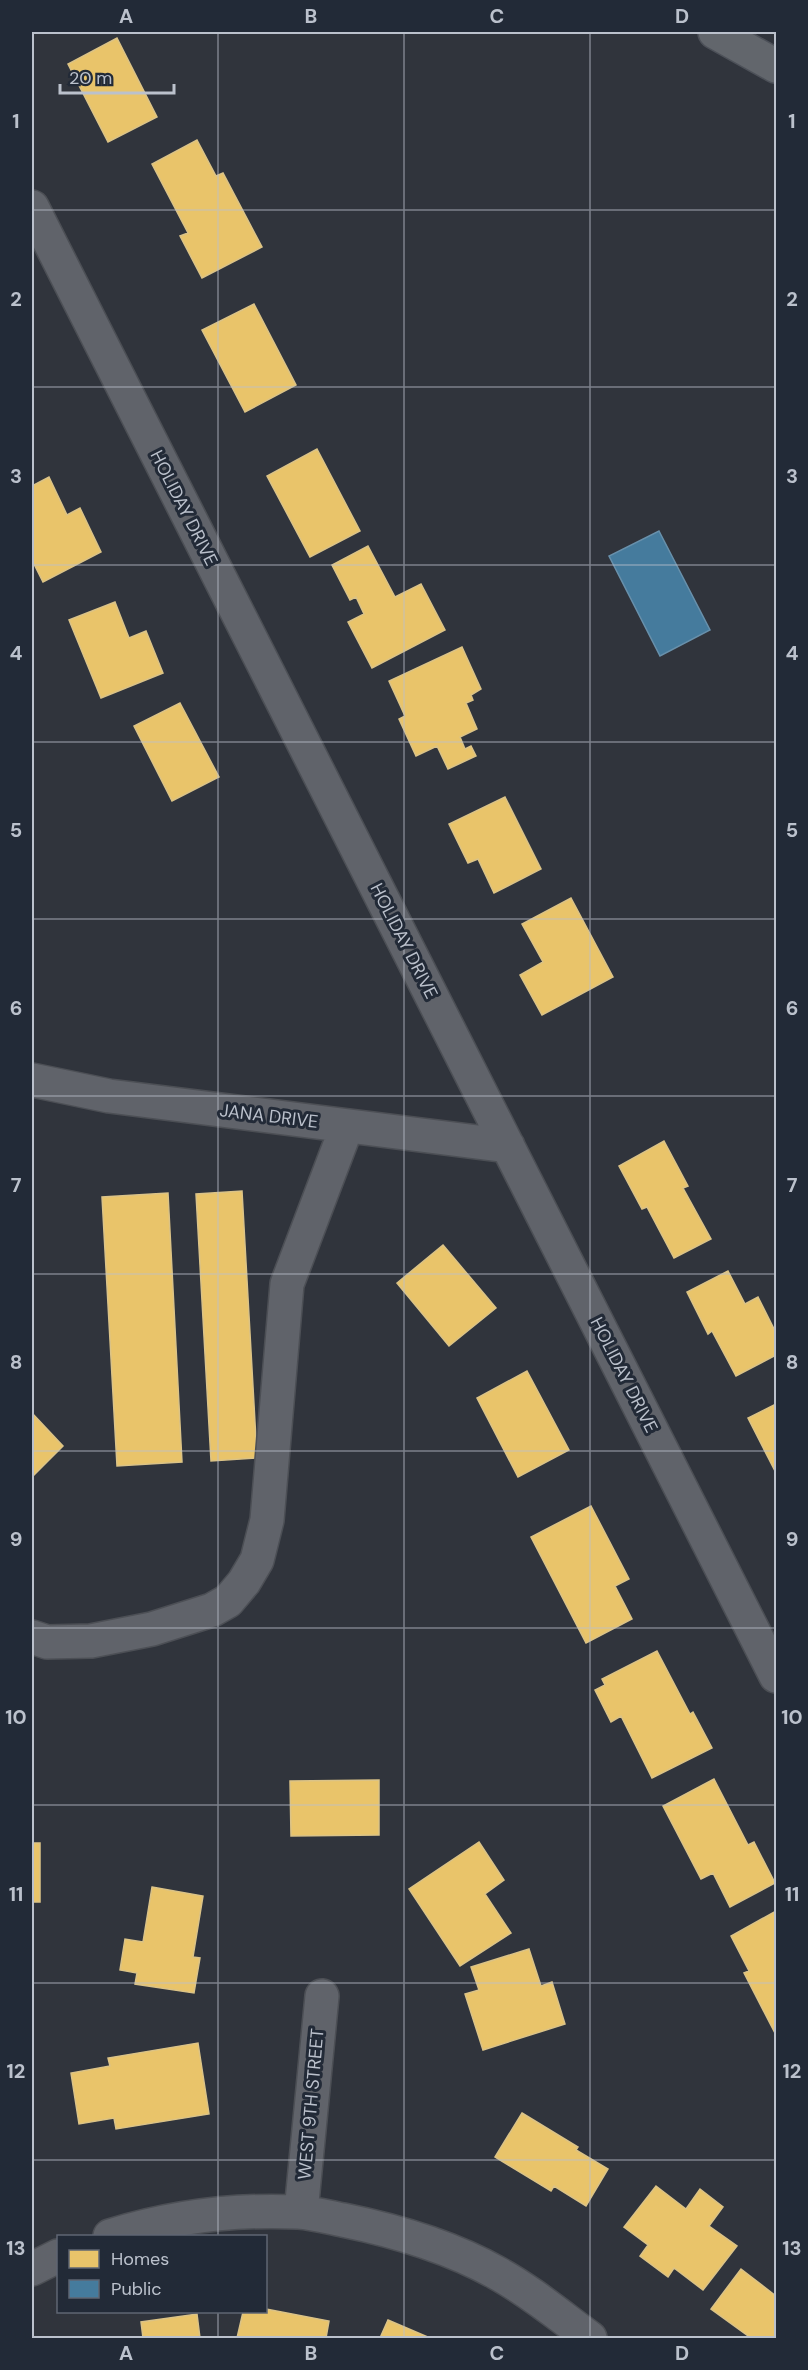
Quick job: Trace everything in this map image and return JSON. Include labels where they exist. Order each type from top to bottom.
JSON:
[{"type":"main road","points":[[715,32],[777,66]]},
{"type":"street","name":"HOLIDAY DRIVE","points":[[32,207],[777,1676]]},
{"type":"street","name":"JANA DRIVE","points":[[32,1080],[109,1096],[508,1146]]},
{"type":"street","points":[[32,1637],[47,1642],[92,1641],[152,1629],[212,1610],[228,1601],[244,1582],[257,1560],[267,1520],[286,1284],[347,1126]]},
{"type":"street","name":"WEST 9TH STREET","points":[[301,2212],[322,1996]]},
{"type":"street","points":[[114,2235],[160,2222],[205,2215],[257,2211],[301,2212],[369,2225],[446,2248],[499,2274],[590,2338]]},
{"type":"street","points":[[32,2270],[57,2257]]},
{"type":"building: Homes","points":[[117,38],[157,117],[108,142],[68,64]]},
{"type":"building: Homes","points":[[197,140],[216,176],[223,173],[262,247],[202,278],[180,236],[188,233],[152,164]]},
{"type":"building: Homes","points":[[254,304],[296,385],[245,412],[202,330]]},
{"type":"building: Homes","points":[[317,449],[360,531],[310,557],[267,476]]},
{"type":"building: Homes","points":[[49,477],[67,515],[80,508],[101,552],[43,582],[32,560],[32,486]]},
{"type":"building: Homes","points":[[368,546],[395,597],[421,584],[445,630],[372,668],[348,622],[364,614],[356,597],[350,600],[332,565]]},
{"type":"building: Homes","points":[[115,602],[129,638],[146,631],[163,673],[101,698],[69,620]]},
{"type":"building: Homes","points":[[462,647],[481,689],[471,695],[473,700],[466,703],[477,729],[460,737],[465,749],[471,746],[476,756],[448,769],[437,746],[416,756],[399,719],[405,716],[389,681]]},
{"type":"building: Homes","points":[[180,703],[219,777],[172,801],[134,726]]},
{"type":"building: Homes","points":[[505,797],[541,869],[494,893],[478,859],[468,863],[449,824]]},
{"type":"building: Homes","points":[[571,898],[613,977],[542,1015],[520,975],[543,962],[522,924]]},
{"type":"building: Homes","points":[[664,1141],[688,1186],[683,1188],[711,1239],[674,1258],[647,1207],[642,1209],[619,1166]]},
{"type":"building: Homes","points":[[242,1191],[257,1458],[211,1461],[196,1194]]},
{"type":"building: Homes","points":[[168,1193],[182,1462],[117,1466],[102,1197]]},
{"type":"building: Homes","points":[[443,1245],[496,1308],[449,1346],[397,1283]]},
{"type":"building: Homes","points":[[728,1271],[745,1304],[758,1297],[776,1333],[776,1355],[736,1376],[712,1331],[708,1334],[687,1292]]},
{"type":"building: Homes","points":[[527,1371],[569,1450],[518,1477],[477,1398]]},
{"type":"building: Homes","points":[[776,1404],[776,1473],[748,1418]]},
{"type":"building: Homes","points":[[32,1413],[63,1446],[32,1477]]},
{"type":"building: Homes","points":[[591,1506],[629,1579],[615,1586],[632,1619],[586,1643],[531,1537]]},
{"type":"building: Homes","points":[[657,1651],[690,1714],[693,1712],[712,1748],[652,1778],[621,1716],[611,1722],[595,1690],[605,1685],[602,1679]]},
{"type":"building: Homes","points":[[714,1779],[748,1845],[754,1842],[775,1883],[730,1907],[713,1873],[701,1879],[663,1806]]},
{"type":"building: Homes","points":[[379,1780],[379,1835],[291,1836],[290,1781]]},
{"type":"building: Homes","points":[[479,1842],[504,1880],[485,1894],[511,1933],[460,1966],[409,1889]]},
{"type":"building: Homes","points":[[32,1843],[40,1843],[40,1902],[32,1902]]},
{"type":"building: Homes","points":[[152,1887],[203,1896],[193,1957],[200,1958],[194,1993],[135,1984],[137,1973],[120,1970],[125,1939],[143,1942]]},
{"type":"building: Homes","points":[[776,1911],[776,2035],[744,1973],[749,1971],[731,1936]]},
{"type":"building: Homes","points":[[529,1949],[541,1986],[552,1982],[565,2024],[483,2050],[465,1994],[479,1990],[471,1967]]},
{"type":"building: Homes","points":[[198,2043],[209,2114],[116,2129],[114,2118],[79,2124],[71,2073],[110,2066],[108,2058]]},
{"type":"building: Homes","points":[[522,2113],[578,2147],[576,2150],[608,2169],[586,2206],[554,2186],[551,2191],[495,2157]]},
{"type":"building: Homes","points":[[656,2186],[686,2209],[700,2189],[723,2207],[709,2226],[737,2246],[703,2290],[674,2268],[668,2277],[640,2256],[648,2245],[624,2227]]},
{"type":"building: Homes","points":[[741,2269],[776,2296],[776,2338],[751,2338],[711,2309]]},
{"type":"building: Homes","points":[[267,2309],[329,2321],[326,2338],[237,2338],[243,2313],[267,2313]]},
{"type":"building: Homes","points":[[197,2314],[200,2338],[143,2338],[141,2322]]},
{"type":"building: Homes","points":[[388,2320],[430,2338],[380,2338]]},
{"type":"building: Public","points":[[659,531],[710,630],[660,656],[609,556]]}]
